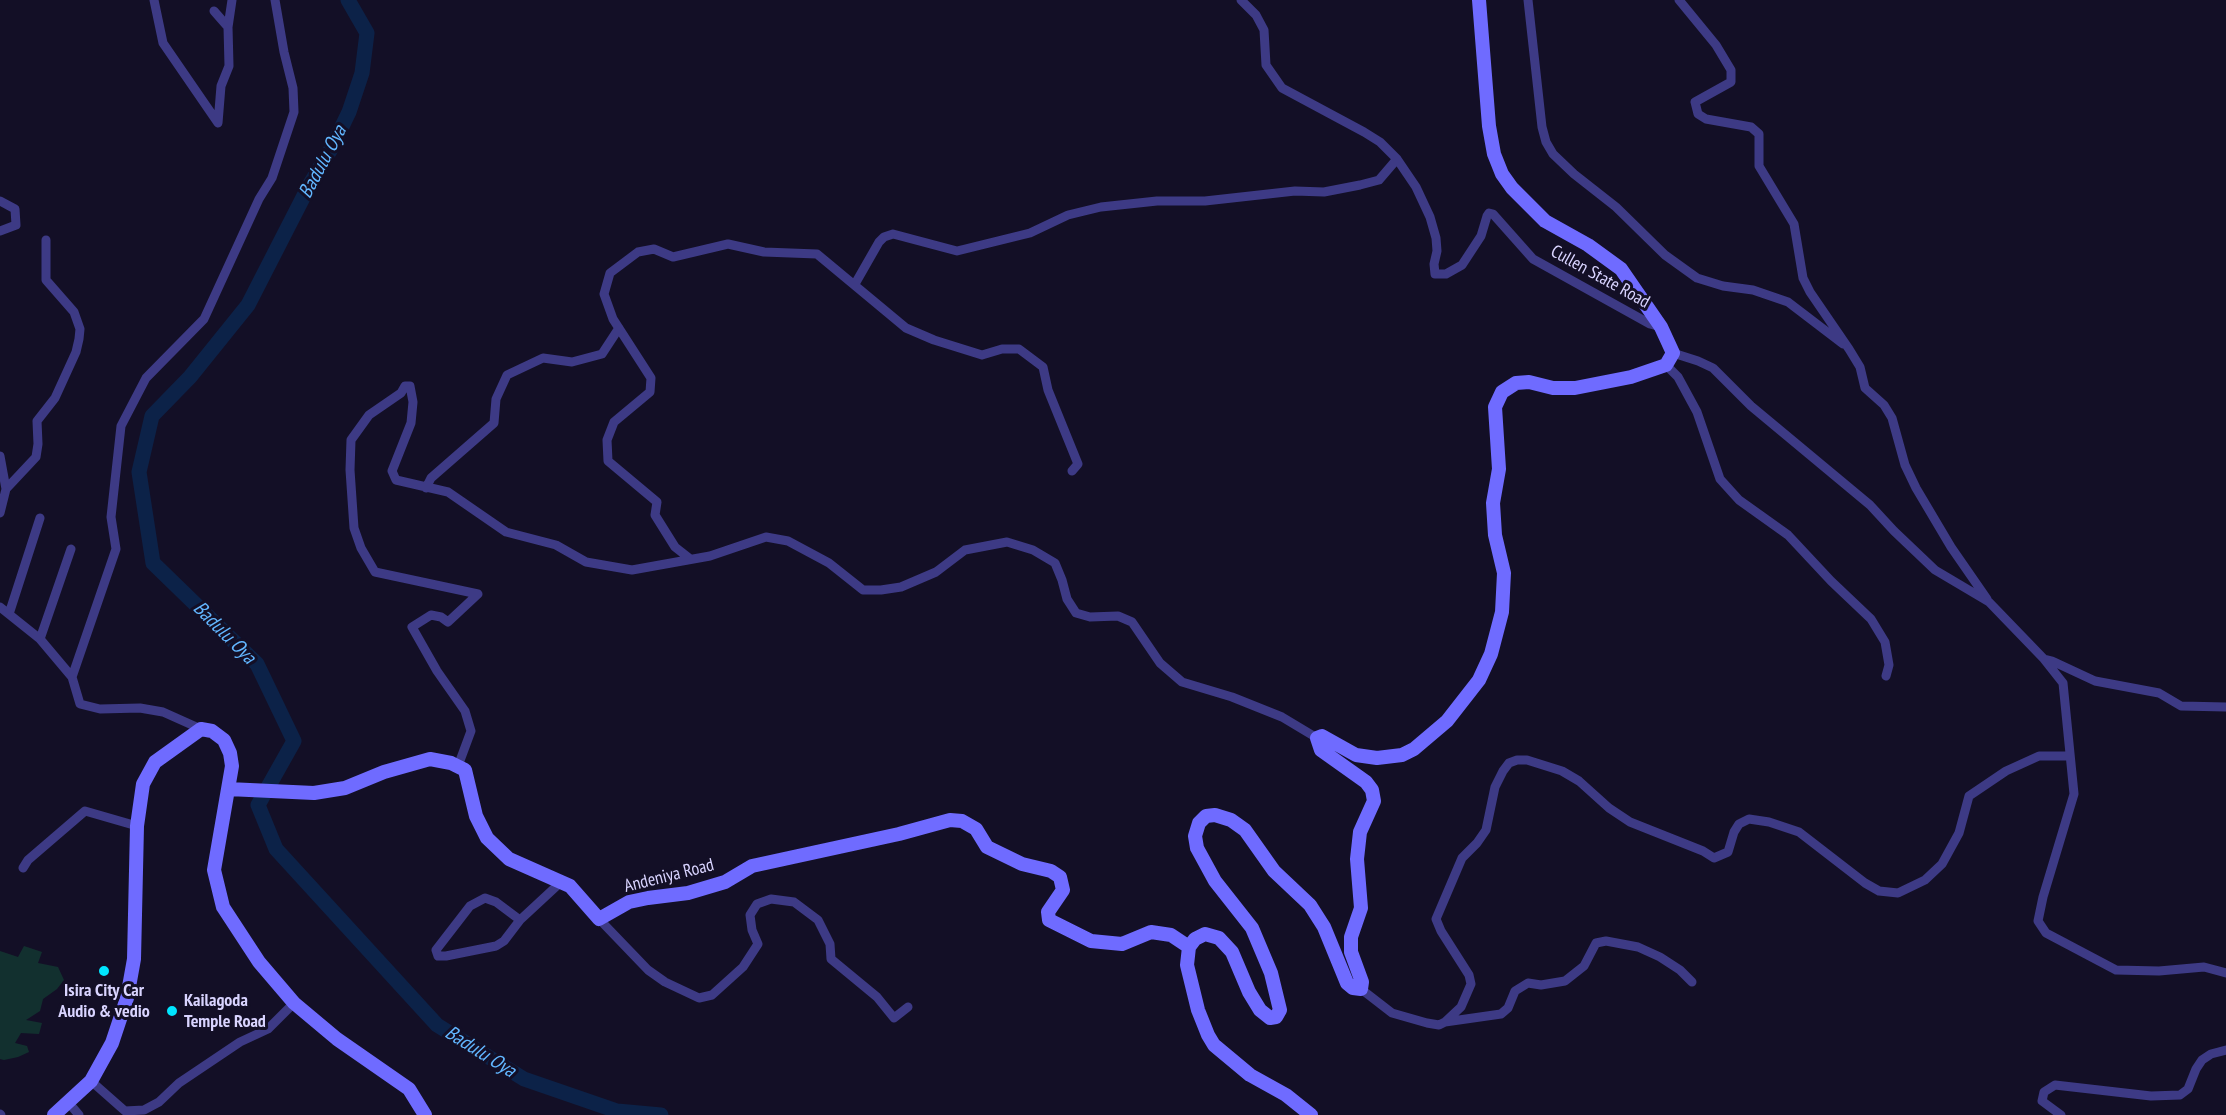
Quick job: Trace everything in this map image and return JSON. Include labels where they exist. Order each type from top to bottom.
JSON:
[{"type":"street","points":[[154,0],[164,43],[218,123],[221,87],[229,66],[228,27],[232,0]]},
{"type":"street","points":[[72,677],[116,549],[111,517],[121,426],[146,378],[204,319],[260,199],[273,178],[294,112],[293,88],[275,0]]},
{"type":"street","name":"Cullen State Road","points":[[1241,0],[1256,15],[1264,30],[1266,66],[1282,88],[1364,132],[1380,142],[1397,159],[1416,187],[1430,217],[1436,238],[1437,251],[1434,264],[1436,274],[1446,274],[1461,264],[1481,236],[1489,213],[1493,214],[1533,259],[1650,324],[1661,327]]},
{"type":"street","points":[[1479,0],[1490,126],[1494,154],[1502,174],[1512,188],[1545,221],[1588,245],[1621,269],[1661,327],[1670,359],[1697,412],[1720,479],[1739,500],[1788,535],[1831,582],[1871,619],[1885,642],[1889,664],[1886,675]]},
{"type":"street","points":[[1528,0],[1542,127],[1546,142],[1553,154],[1616,207],[1665,255],[1696,278],[1723,286],[1753,290],[1788,302],[1849,349]]},
{"type":"street","points":[[1679,0],[1716,45],[1731,70],[1731,82],[1695,102],[1698,114],[1706,119],[1751,127],[1759,134],[1759,166],[1794,224],[1803,278],[1860,367],[1865,388],[1884,405],[1892,418],[1905,465],[1916,488],[1951,547],[1989,602],[2044,659],[2063,684],[2074,794],[2038,921],[2046,933],[2116,970],[2159,971],[2204,967],[2226,973]]},
{"type":"street","points":[[214,11],[228,27]]},
{"type":"street","points":[[855,284],[879,242],[884,237],[893,234],[957,251],[1030,233],[1068,215],[1101,207],[1157,201],[1205,201],[1295,191],[1324,192],[1360,185],[1379,180],[1397,159]]},
{"type":"street","points":[[0,201],[15,209],[16,225],[0,231]]},
{"type":"street","points":[[6,489],[36,456],[38,421],[55,398],[76,352],[80,329],[74,312],[46,280],[45,240]]},
{"type":"street","points":[[689,558],[675,547],[656,515],[657,502],[608,460],[607,440],[614,422],[650,392],[651,378],[619,328],[603,294],[610,273],[638,252],[654,249],[673,257],[728,244],[764,252],[817,254],[906,328],[934,340],[982,355],[1002,349],[1019,349],[1043,367],[1048,390],[1078,464],[1072,471]]},
{"type":"street","points":[[49,296],[60,295]]},
{"type":"street","points":[[426,488],[431,478],[494,423],[496,399],[507,375],[543,358],[572,362],[602,354],[619,328]]},
{"type":"street","points":[[1317,738],[1322,736],[1356,755],[1377,758],[1402,755],[1414,749],[1447,721],[1479,680],[1491,654],[1502,612],[1504,573],[1496,535],[1493,503],[1498,470],[1495,407],[1502,392],[1516,383],[1529,382],[1552,388],[1575,388],[1631,377],[1670,359],[1698,361],[1713,368],[1750,406],[1870,506],[1935,570],[1989,602]]},
{"type":"street","points":[[458,766],[471,731],[465,711],[412,627],[431,615],[441,617],[448,622],[478,594],[375,572],[361,548],[354,528],[350,470],[351,440],[369,415],[401,393],[405,386],[410,386],[413,402],[411,423],[392,471],[396,480],[448,492],[506,532],[556,546],[586,562],[632,570],[662,566],[689,558],[710,556],[766,537],[788,541],[829,563],[863,590],[901,587],[936,572],[965,550],[1007,543],[1033,550],[1054,563],[1067,599],[1076,613],[1090,617],[1118,616],[1132,622],[1160,663],[1182,682],[1232,697],[1282,717],[1317,738],[1321,750],[1366,782],[1372,790],[1374,801],[1360,832],[1357,859],[1361,908],[1351,937],[1351,952],[1362,982],[1361,989]]},
{"type":"street","points":[[0,456],[6,489],[1,508]]},
{"type":"street","points":[[9,614],[40,518]]},
{"type":"street","points":[[40,639],[71,549]]},
{"type":"street","points":[[0,607],[40,639],[72,677],[80,704],[100,709],[140,708],[163,712],[201,729],[212,731],[224,740],[230,753],[232,766],[214,870],[223,907],[259,962],[294,1003],[337,1039],[409,1089],[425,1115]]},
{"type":"street","points":[[2044,659],[2095,681],[2159,693],[2181,706],[2226,707]]},
{"type":"street","points":[[54,1115],[91,1081],[112,1043],[126,998],[135,959],[137,825],[143,784],[155,762],[201,729]]},
{"type":"street","points":[[1311,1115],[1286,1095],[1250,1075],[1214,1046],[1198,1010],[1187,965],[1189,947],[1195,939],[1205,934],[1219,938],[1232,952],[1249,992],[1260,1010],[1270,1018],[1276,1017],[1280,1010],[1271,973],[1252,928],[1215,882],[1197,848],[1195,837],[1199,824],[1206,816],[1215,815],[1231,820],[1245,830],[1274,871],[1310,904],[1324,927],[1347,983],[1353,988],[1361,989],[1392,1013],[1439,1025],[1461,1007],[1472,984],[1436,919],[1462,858],[1478,843],[1486,830],[1495,787],[1509,763],[1527,760],[1562,771],[1580,781],[1609,808],[1630,822],[1703,851],[1714,858],[1728,852],[1739,824],[1749,819],[1768,822],[1799,832],[1865,884],[1879,891],[1898,893],[1925,880],[1942,864],[1959,833],[1970,796],[2006,771],[2038,756],[2069,756]]},
{"type":"street","points":[[228,789],[314,793],[345,788],[384,772],[430,759],[458,766],[465,770],[476,816],[487,838],[509,859],[570,886],[648,970],[664,982],[699,998],[712,995],[743,967],[758,944],[752,930],[750,915],[757,904],[771,899],[794,902],[818,920],[830,944],[831,959],[877,997],[894,1018],[908,1008]]},
{"type":"street","points":[[23,868],[28,860],[85,811],[137,825]]},
{"type":"street","name":"Andeniya Road","points":[[599,919],[629,902],[688,893],[725,882],[752,866],[899,834],[950,820],[962,820],[976,829],[987,847],[1022,864],[1051,870],[1060,877],[1063,890],[1048,912],[1049,920],[1091,941],[1122,944],[1151,932],[1171,935],[1189,947]]},
{"type":"street","points":[[520,920],[496,902],[485,898],[470,906],[436,950],[438,956],[496,946],[504,941],[520,920],[561,882]]},
{"type":"street","points":[[1445,1022],[1501,1014],[1508,1008],[1515,991],[1528,982],[1541,985],[1565,981],[1584,966],[1596,943],[1606,941],[1638,947],[1660,957],[1680,970],[1692,982]]},
{"type":"street","points":[[91,1081],[125,1112],[144,1110],[159,1102],[179,1083],[240,1042],[268,1029],[294,1003]]},
{"type":"street","points":[[2061,1115],[2042,1101],[2044,1092],[2055,1085],[2151,1096],[2180,1095],[2188,1089],[2202,1060],[2211,1054],[2226,1050]]},
{"type":"street","points":[[68,1102],[80,1115]]},
{"type":"green space","points":[[24,946],[42,952],[38,963],[58,967],[64,980],[57,989],[43,999],[40,1011],[26,1020],[42,1023],[39,1034],[21,1033],[15,1043],[27,1046],[29,1052],[4,1060],[0,1059],[0,951],[18,957]]},
{"type":"waterway","name":"Badulu Oya","points":[[348,0],[367,33],[362,73],[349,112],[248,305],[190,377],[152,416],[139,472],[153,563],[257,664],[294,741],[258,805],[276,849],[437,1025],[524,1079],[617,1111],[661,1115]]},
{"type":"place","name":"Isira City Car Audio & vedio","points":[[104,971]]},
{"type":"place","name":"Kailagoda Temple Road","points":[[172,1011]]}]
